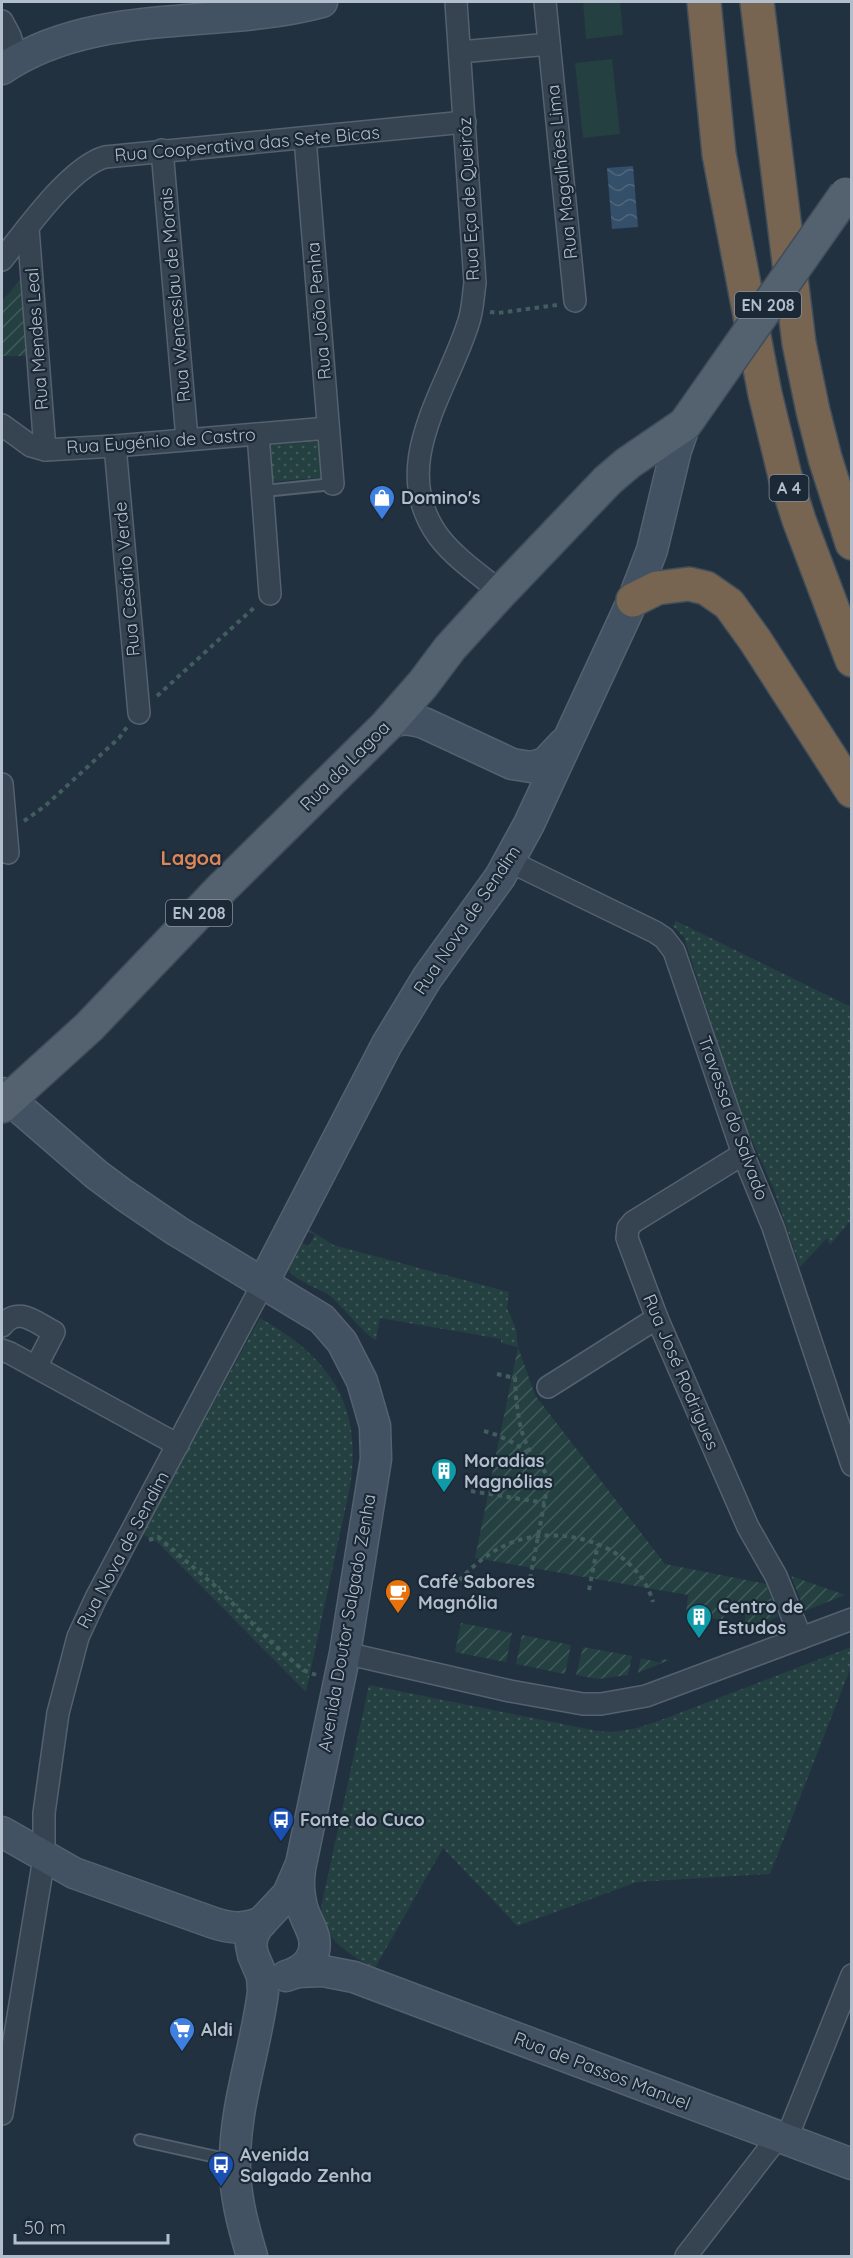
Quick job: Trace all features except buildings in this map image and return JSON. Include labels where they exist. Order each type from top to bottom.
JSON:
[{"type":"highway","points":[[704,2],[719,154],[748,310]]},
{"type":"highway","name":"A 4","points":[[721,2],[748,310],[785,476],[815,567],[852,660]]},
{"type":"highway","name":"A 4","points":[[758,2],[794,310],[813,411],[825,458],[852,543]]},
{"type":"highway","points":[[778,2],[783,218]]},
{"type":"highway","points":[[633,600],[657,588],[689,584],[705,588],[729,604],[852,791]]},
{"type":"main road","points":[[9,64],[53,44],[97,30],[280,12],[322,2]]},
{"type":"main road","name":"EN 208","points":[[688,420],[849,190]]},
{"type":"main road","name":"Rua da Lagoa","points":[[4,1099],[89,1027],[222,888],[387,725],[423,684],[450,648],[608,480],[688,420]]},
{"type":"main road","name":"Rua Nova de Sendim","points":[[260,1290],[387,1044],[427,978],[481,905],[529,824],[633,600],[652,550],[669,479],[688,420]]},
{"type":"main road","points":[[644,451],[654,454],[664,463],[669,479]]},
{"type":"main road","points":[[423,684],[419,693],[423,707],[427,715],[443,731]]},
{"type":"main road","points":[[387,725],[399,719],[411,719],[443,731],[512,764],[527,775],[535,785],[537,797],[529,824]]},
{"type":"main road","points":[[512,764],[531,766],[545,764],[561,747],[575,723]]},
{"type":"main road","name":"Avenida Doutor Salgado Zenha","points":[[4,1099],[33,1118],[123,1195],[260,1290],[307,1308],[328,1324],[342,1342],[362,1381],[375,1425],[376,1459],[345,1653],[301,1864],[299,1892],[312,1934],[314,1949],[311,1959],[297,1972],[286,1988],[239,2121],[234,2161],[242,2224],[252,2256]]},
{"type":"main road","points":[[2,1832],[44,1858],[74,1873],[214,1923],[244,1928],[274,1914],[285,1913],[295,1915],[312,1934]]},
{"type":"main road","name":"Avenida Doutor Salgado Zenha","points":[[268,2256],[258,2224],[252,2158],[256,2070],[263,1992],[251,1945],[253,1935],[263,1920],[288,1894],[301,1864]]},
{"type":"main road","points":[[214,1923],[237,1936],[256,1960],[276,1975],[286,1976],[297,1972]]},
{"type":"main road","name":"Rua de Passos Manuel","points":[[312,1934],[334,1962],[354,1977]]},
{"type":"main road","name":"Rua de Passos Manuel","points":[[297,1972],[323,1971],[354,1977],[852,2164]]},
{"type":"street","name":"Rua Magalhães Lima","points":[[545,2],[575,301]]},
{"type":"street","name":"Rua Eça de Queiróz","points":[[455,6],[475,283],[469,321],[456,357],[437,396],[423,442],[417,480],[424,510],[441,539],[501,592]]},
{"type":"street","points":[[2,21],[10,36],[9,64]]},
{"type":"street","points":[[460,52],[549,44]]},
{"type":"street","name":"Rua Cooperativa das Sete Bicas","points":[[2,260],[63,187],[93,160],[162,150],[465,122]]},
{"type":"street","name":"Rua João Penha","points":[[305,138],[333,484]]},
{"type":"street","name":"Rua Wenceslau de Morais","points":[[162,150],[187,439]]},
{"type":"street","name":"Rua Mendes Leal","points":[[28,228],[45,450]]},
{"type":"street","name":"Rua Eugénio de Castro","points":[[2,425],[31,446],[45,450],[328,428]]},
{"type":"street","points":[[258,434],[270,594]]},
{"type":"street","name":"Rua Cesário Verde","points":[[115,446],[139,713]]},
{"type":"street","points":[[2,784],[8,854]]},
{"type":"street","name":"Travessa do Salvado","points":[[509,861],[655,932],[670,944],[678,960],[743,1155],[773,1227],[852,1465]]},
{"type":"street","name":"Rua José Rodrigues","points":[[743,1155],[633,1222],[628,1227],[628,1242],[657,1318],[748,1527],[776,1576],[801,1638]]},
{"type":"street","name":"Rua Nova de Sendim","points":[[2,2114],[10,2004],[44,1858],[44,1814],[58,1713],[65,1680],[83,1627],[96,1598],[260,1290]]},
{"type":"street","points":[[2,1326],[12,1316],[20,1314],[54,1332],[36,1367]]},
{"type":"street","points":[[548,1388],[657,1318]]},
{"type":"street","points":[[2,1350],[178,1445]]},
{"type":"street","points":[[345,1653],[510,1691],[583,1704],[601,1704],[646,1696],[852,1619]]},
{"type":"street","points":[[686,2256],[782,2139],[852,1975]]},
{"type":"lane","points":[[264,491],[333,484]]},
{"type":"lane","points":[[140,2140],[234,2161]]},
{"type":"path","points":[[471,309],[498,313],[575,301]]},
{"type":"path","points":[[497,1374],[515,1378],[516,1400],[526,1445],[549,1478],[530,1579]]},
{"type":"path","points":[[484,1431],[510,1440],[535,1458]]},
{"type":"path","points":[[471,1491],[545,1503]]},
{"type":"path","points":[[133,1532],[149,1540],[158,1537],[189,1562],[303,1670],[339,1683]]},
{"type":"path","points":[[453,1587],[472,1566],[500,1548],[516,1541],[557,1535],[581,1538],[617,1554],[630,1564],[649,1588],[653,1602]]},
{"type":"path","points":[[589,1590],[598,1544]]},
{"type":"green space","points":[[583,2],[620,2],[623,35],[586,39]]},
{"type":"green space","points":[[612,59],[620,134],[583,138],[575,63]]},
{"type":"green space","points":[[23,277],[28,356],[2,356],[2,301]]},
{"type":"green space","points":[[321,437],[324,477],[271,482],[268,442]]},
{"type":"green space","points":[[676,921],[851,1007],[851,1220],[830,1245],[827,1238],[800,1267],[774,1190],[741,1116],[684,937],[673,926]]},
{"type":"green space","points":[[307,1228],[333,1245],[509,1292],[507,1308],[516,1329],[518,1347],[501,1343],[501,1339],[380,1318],[376,1340],[372,1338],[329,1295],[301,1281],[289,1271],[289,1260],[298,1241],[309,1246],[315,1235],[305,1230]]},
{"type":"green space","points":[[260,1318],[284,1333],[323,1367],[336,1386],[346,1408],[351,1431],[353,1458],[350,1487],[306,1692],[157,1542],[142,1534]]},
{"type":"green space","points":[[518,1347],[535,1395],[665,1564],[766,1584],[778,1617],[745,1630],[745,1611],[725,1607],[723,1620],[686,1614],[688,1595],[475,1558]]},
{"type":"green space","points":[[791,1576],[845,1595],[805,1611]]},
{"type":"green space","points":[[461,1623],[512,1633],[506,1662],[455,1652]]},
{"type":"green space","points":[[522,1635],[571,1645],[565,1674],[516,1664]]},
{"type":"green space","points":[[583,1647],[632,1656],[628,1675],[598,1679],[576,1675]]},
{"type":"green space","points":[[851,1647],[851,1667],[770,1874],[637,1882],[517,1926],[443,1848],[375,1968],[346,1951],[324,1925],[322,1903],[369,1685],[597,1731],[614,1732],[656,1722]]},
{"type":"green space","points":[[641,1658],[661,1663],[662,1659],[669,1660],[638,1673]]},
{"type":"water","points":[[633,166],[638,227],[612,229],[607,168]]},
{"type":"place","name":"Domino's","points":[[382,521]]},
{"type":"place","name":"Moradias Magnólias","points":[[444,1494]]},
{"type":"place","name":"Café Sabores Magnólia","points":[[398,1615]]},
{"type":"place","name":"Centro de Estudos","points":[[699,1640]]},
{"type":"place","name":"Fonte do Cuco","points":[[281,1843]]},
{"type":"place","name":"Aldi","points":[[182,2053]]},
{"type":"place","name":"Avenida Salgado Zenha","points":[[221,2188]]},
{"type":"district","name":"Lagoa","points":[[191,858]]}]
